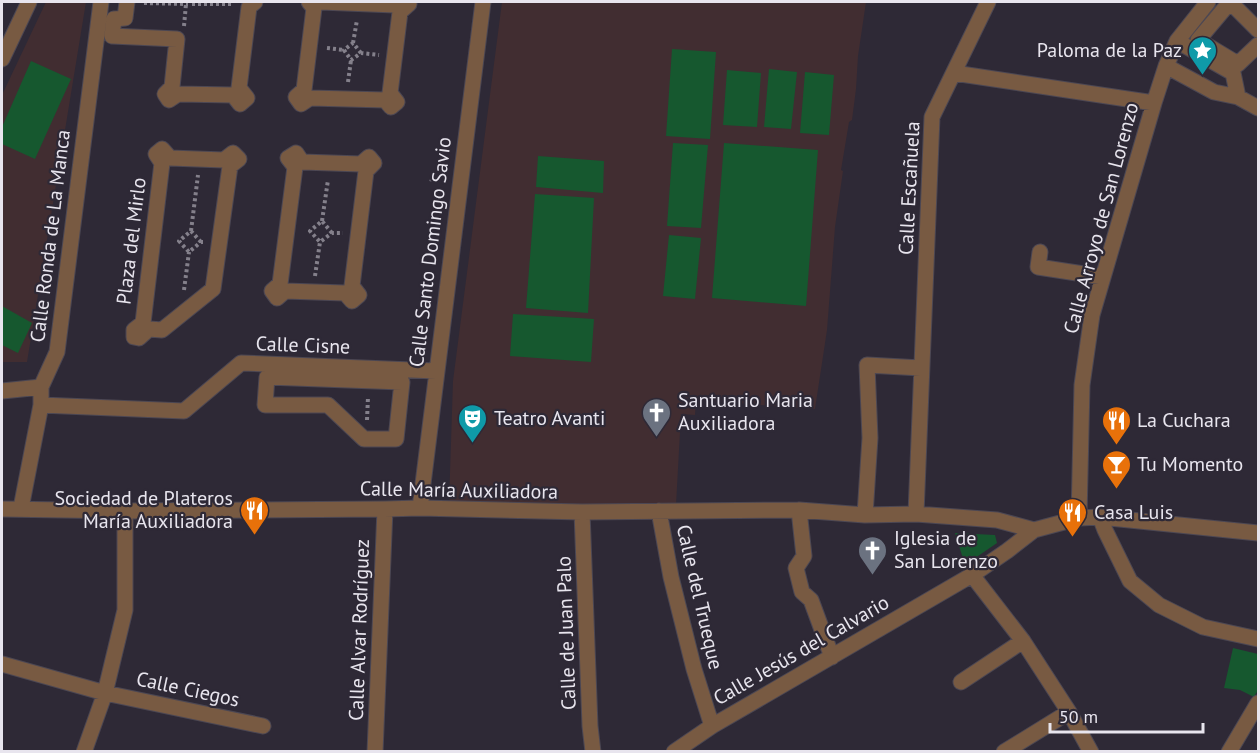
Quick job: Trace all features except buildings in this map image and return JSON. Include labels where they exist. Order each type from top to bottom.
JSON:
[{"type":"street","points":[[2,58],[29,2]]},
{"type":"street","name":"Calle Ronda de La Manca","points":[[21,508],[41,405],[41,387],[57,352],[101,2]]},
{"type":"street","points":[[134,2],[125,18],[114,19],[112,36],[177,39],[172,87],[165,94],[169,100],[178,94],[233,95],[240,104],[247,98],[239,88],[249,7],[255,2]]},
{"type":"street","points":[[309,2],[314,8],[304,90],[296,97],[301,104],[310,98],[385,100],[391,107],[397,102],[390,93],[400,12],[409,4],[406,2]]},
{"type":"street","points":[[321,2],[394,5],[399,2]]},
{"type":"street","name":"Calle Santo Domingo Savio","points":[[420,508],[483,2]]},
{"type":"street","name":"Calle Escañuela","points":[[916,514],[932,117],[988,2]]},
{"type":"street","name":"Calle Arroyo de San Lorenzo","points":[[1079,518],[1082,385],[1092,315],[1166,66],[1177,41],[1208,2]]},
{"type":"street","points":[[1258,30],[1230,2],[1198,40],[1238,64],[1258,45]]},
{"type":"street","points":[[1177,41],[1233,73],[1238,97]]},
{"type":"street","points":[[1166,66],[1214,92],[1238,97],[1258,108]]},
{"type":"street","points":[[954,73],[1154,103]]},
{"type":"street","name":"Plaza del Mirlo","points":[[162,149],[170,158],[224,160],[233,153],[239,159],[230,166],[213,289],[162,330],[149,329],[139,338],[134,337],[134,330],[143,323],[162,163],[156,154],[162,149]]},
{"type":"street","points":[[296,153],[302,162],[361,164],[369,157],[374,163],[366,171],[352,286],[359,295],[352,301],[345,293],[285,291],[277,298],[272,291],[280,284],[294,176],[295,167],[288,158],[296,153]]},
{"type":"street","points":[[1040,252],[1038,267],[1103,277]]},
{"type":"street","name":"Calle Cisne","points":[[41,405],[184,411],[241,363],[436,371]]},
{"type":"street","points":[[865,515],[870,438],[867,365],[921,368]]},
{"type":"street","points":[[267,377],[402,382],[396,439],[364,439],[328,405],[266,405],[267,377]]},
{"type":"street","points":[[2,391],[41,387]]},
{"type":"street","name":"Calle María Auxiliadora","points":[[2,508],[125,511],[420,508],[582,512],[799,510],[865,515],[916,514],[997,520],[1034,530]]},
{"type":"street","name":"Calle Alvar Rodríguez","points":[[375,752],[385,509]]},
{"type":"street","points":[[799,510],[804,556],[796,568],[802,592],[811,600],[832,657]]},
{"type":"street","points":[[84,752],[105,693],[124,610],[125,511]]},
{"type":"street","name":"Calle del Trueque","points":[[659,511],[671,577],[694,669],[712,726]]},
{"type":"street","name":"Calle de Juan Palo","points":[[582,512],[590,726],[593,752]]},
{"type":"street","points":[[1100,517],[1130,581],[1159,605],[1203,627],[1258,639]]},
{"type":"street","points":[[1034,530],[1079,518],[1100,517],[1258,533]]},
{"type":"street","name":"Calle Jesús del Calvario","points":[[678,751],[712,726],[972,575],[1034,530]]},
{"type":"street","points":[[972,575],[1023,641],[1069,712],[1091,752]]},
{"type":"street","points":[[961,682],[1023,641]]},
{"type":"street","name":"Calle Ciegos","points":[[2,664],[105,693],[263,726]]},
{"type":"street","points":[[1229,752],[1258,703]]},
{"type":"street","points":[[1004,752],[1069,712]]},
{"type":"path","points":[[134,2],[234,4]]},
{"type":"path","points":[[182,36],[186,4]]},
{"type":"path","points":[[348,83],[351,60],[344,50],[353,43],[357,19]]},
{"type":"path","points":[[351,60],[361,52],[353,43]]},
{"type":"path","points":[[189,252],[179,241],[191,231],[198,175]]},
{"type":"path","points":[[320,242],[310,231],[322,221],[328,177]]},
{"type":"path","points":[[315,277],[320,242],[332,232],[322,221]]},
{"type":"path","points":[[183,298],[189,252],[201,242],[191,231]]},
{"type":"shaded area","points":[[46,2],[86,2],[27,362],[2,362],[2,95]]},
{"type":"shaded area","points":[[502,2],[866,2],[852,120],[849,122],[841,170],[843,171],[835,227],[827,330],[815,409],[696,400],[695,415],[681,414],[676,505],[449,504],[453,381]]},
{"type":"green space","points":[[672,49],[716,52],[710,139],[666,136]]},
{"type":"green space","points":[[31,61],[71,79],[35,159],[2,144],[2,127]]},
{"type":"green space","points":[[769,69],[797,72],[791,129],[764,127]]},
{"type":"green space","points":[[727,70],[761,73],[757,127],[723,125]]},
{"type":"green space","points":[[805,72],[834,75],[829,135],[800,133]]},
{"type":"green space","points":[[673,143],[708,145],[701,228],[667,226]]},
{"type":"green space","points":[[724,143],[818,150],[806,306],[712,298]]},
{"type":"green space","points":[[538,156],[604,161],[603,193],[536,187]]},
{"type":"green space","points":[[535,194],[594,198],[588,313],[526,308]]},
{"type":"green space","points":[[669,235],[701,238],[695,299],[663,296]]},
{"type":"green space","points":[[2,306],[32,323],[18,353],[2,345]]},
{"type":"green space","points":[[513,314],[594,319],[591,362],[510,356]]},
{"type":"green space","points":[[955,533],[995,535],[997,543],[965,565]]},
{"type":"green space","points":[[1233,648],[1258,654],[1258,690],[1254,697],[1240,690],[1224,688]]},
{"type":"place","name":"Paloma de la Paz","points":[[1203,76]]},
{"type":"place","name":"Santuario Maria Auxiliadora","points":[[657,438]]},
{"type":"place","name":"Teatro Avanti","points":[[473,444]]},
{"type":"place","name":"La Cuchara","points":[[1116,446]]},
{"type":"place","name":"Tu Momento","points":[[1116,490]]},
{"type":"place","name":"Sociedad de Plateros María Auxiliadora","points":[[254,536]]},
{"type":"place","name":"Casa Luis","points":[[1073,538]]},
{"type":"place","name":"Iglesia de San Lorenzo","points":[[873,576]]}]
